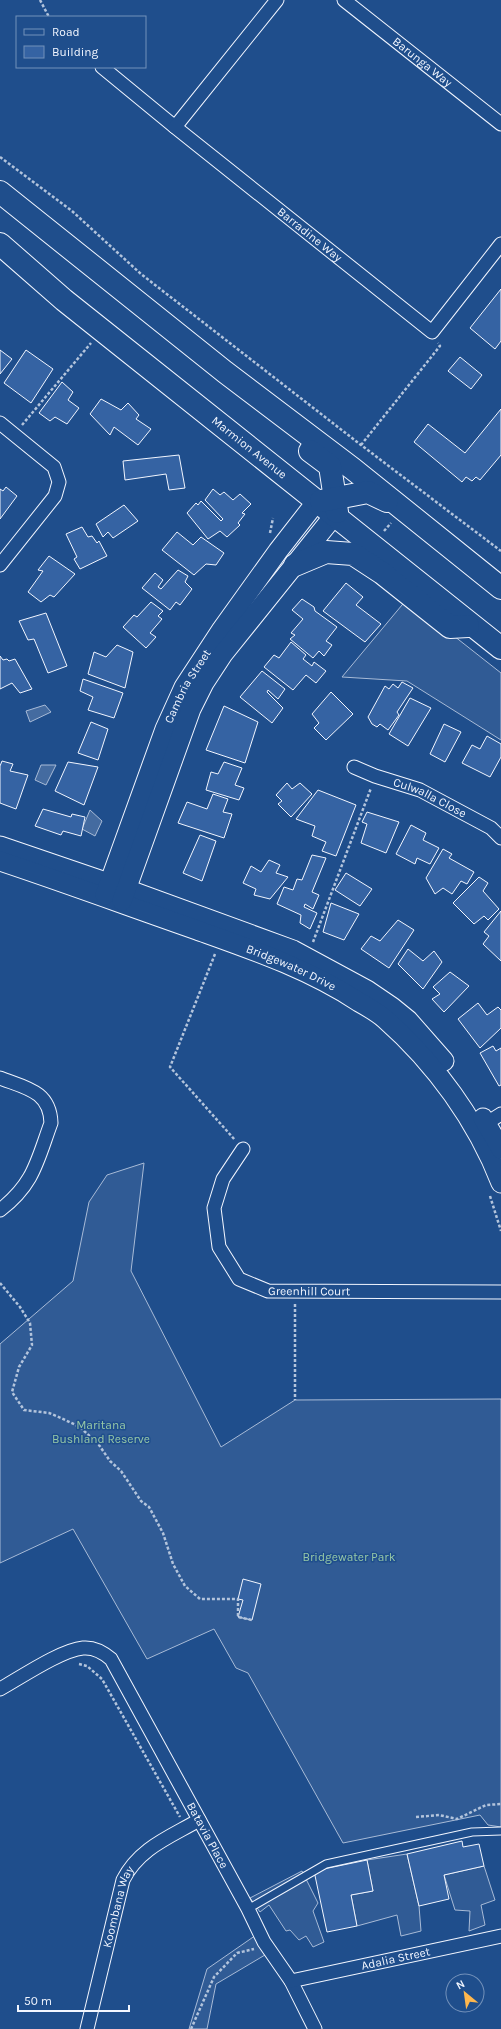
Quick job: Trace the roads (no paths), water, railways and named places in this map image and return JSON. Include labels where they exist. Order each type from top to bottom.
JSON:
[{"type":"highway","points":[[0,192],[201,353],[404,509],[501,588]]},
{"type":"highway","name":"Marmion Avenue","points":[[0,244],[100,328],[331,506],[501,648]]},
{"type":"highway","points":[[201,353],[238,395],[330,466],[331,506],[368,492],[404,509]]},
{"type":"highway","points":[[296,565],[326,552],[353,554],[382,573],[450,627],[473,626]]},
{"type":"street","points":[[175,128],[277,0]]},
{"type":"street","name":"Barunga Way","points":[[344,0],[501,124]]},
{"type":"street","name":"Barradine Way","points":[[103,68],[175,128],[432,332],[501,244]]},
{"type":"street","points":[[0,423],[54,467],[59,482],[55,496],[0,565]]},
{"type":"street","name":"Cambria Street","points":[[115,893],[188,716],[204,683],[223,654],[296,565],[331,506]]},
{"type":"street","name":"Cambria Street","points":[[115,893],[165,729],[184,687],[218,634],[278,551],[331,506]]},
{"type":"street","name":"Culwalla Close","points":[[354,767],[375,776],[420,790],[491,828],[501,838]]},
{"type":"street","name":"Bridgewater Drive","points":[[0,846],[220,938],[302,970],[349,996],[384,1018],[426,1060],[449,1089],[488,1122],[494,1164],[494,1187]]},
{"type":"street","name":"Bridgewater Drive","points":[[0,861],[115,893],[273,943],[307,957],[366,990],[408,1020],[460,1082],[488,1122],[501,1149]]},
{"type":"street","points":[[0,1078],[32,1090],[40,1095],[51,1114],[51,1124],[30,1180],[24,1188],[0,1210]]},
{"type":"street","name":"Greenhill Court","points":[[243,1149],[223,1179],[214,1208],[219,1247],[239,1279],[268,1291],[501,1292]]},
{"type":"street","name":"Batavia Place","points":[[0,1689],[58,1658],[82,1648],[93,1649],[104,1653],[110,1659],[248,1909],[259,1945],[291,1980],[315,2029]]},
{"type":"street","name":"Koombana Way","points":[[87,2029],[126,1875],[135,1860],[144,1852],[199,1820]]},
{"type":"street","name":"Adalia Street","points":[[291,1980],[501,1936]]},
{"type":"lane","points":[[248,1909],[326,1864],[472,1832],[501,1832]]},
{"type":"park label","name":"Maritana Bushland Reserve","points":[[101,1432]]},
{"type":"park label","name":"Bridgewater Park","points":[[349,1557]]}]
